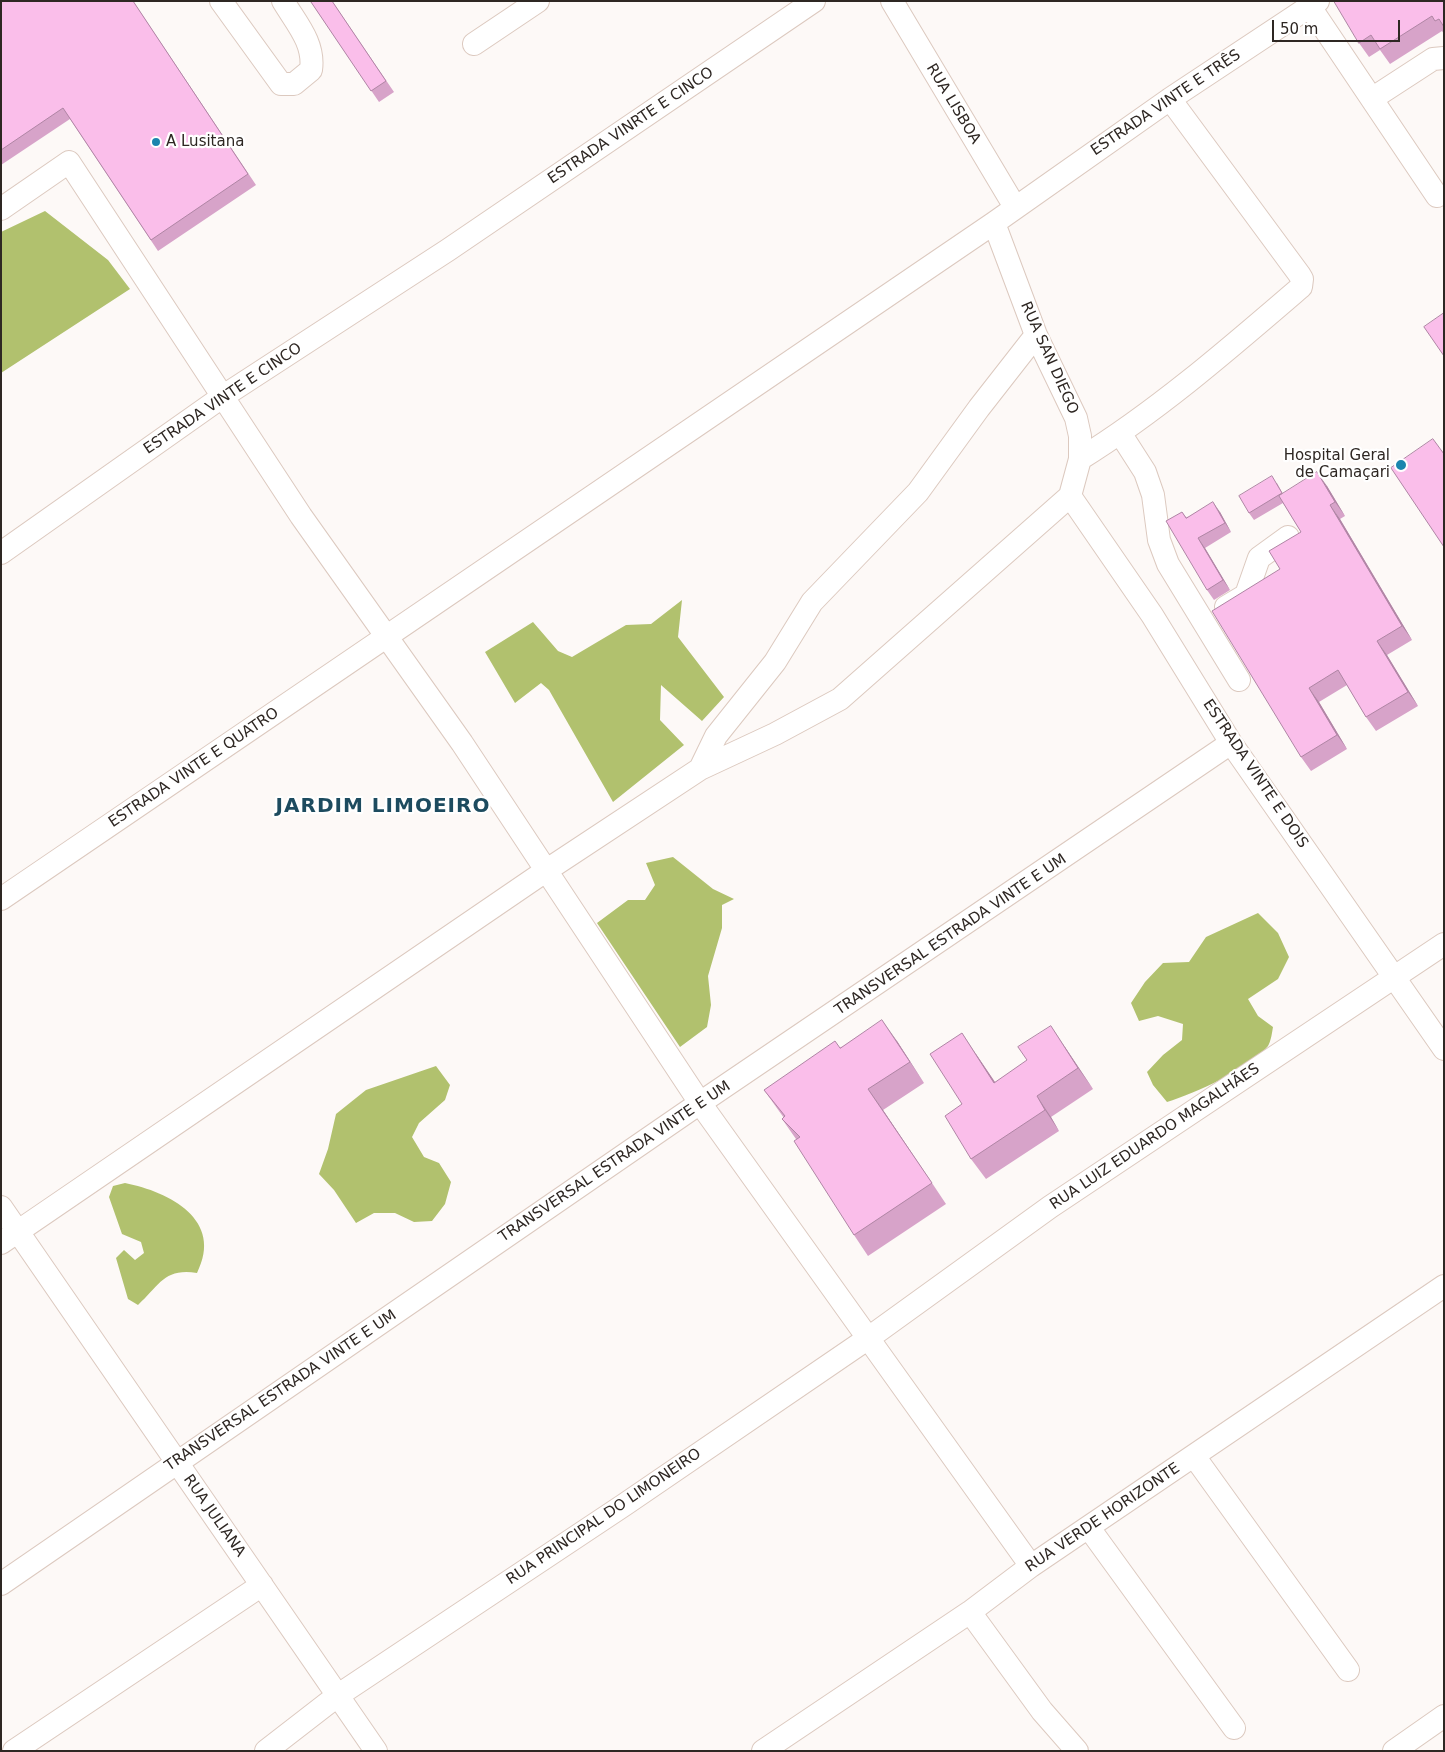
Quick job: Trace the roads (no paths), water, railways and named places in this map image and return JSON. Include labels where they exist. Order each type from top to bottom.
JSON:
[{"type":"street","points":[[221,1],[281,84],[294,84],[311,70],[313,58],[308,41],[283,1]]},
{"type":"street","points":[[474,44],[538,1]]},
{"type":"street","name":"ESTRADA VINRTE E CINCO","points":[[448,250],[814,1]]},
{"type":"street","name":"RUA LISBOA","points":[[892,1],[1015,207]]},
{"type":"street","points":[[1314,4],[1437,196]]},
{"type":"street","name":"ESTRADA VINTE E TRÊS","points":[[994,223],[1170,99],[1314,4]]},
{"type":"street","points":[[1373,98],[1433,59],[1444,58]]},
{"type":"street","points":[[1080,459],[1120,433],[1239,340],[1300,288],[1302,283],[1299,274],[1170,99]]},
{"type":"street","points":[[1,209],[69,162],[301,516],[462,743],[700,1104],[870,1337],[1031,1566]]},
{"type":"street","name":"RUA SAN DIEGO","points":[[994,223],[1036,335],[1076,418],[1080,436],[1080,459],[1070,496]]},
{"type":"street","name":"ESTRADA VINTE E QUATRO","points":[[1,899],[994,223]]},
{"type":"street","name":"ESTRADA VINTE E CINCO","points":[[1,553],[222,397],[448,250]]},
{"type":"street","points":[[700,769],[716,736],[775,662],[812,602],[918,492],[979,408],[1036,335]]},
{"type":"street","points":[[1120,433],[1144,472],[1150,487],[1159,540],[1168,564],[1240,680]]},
{"type":"street","points":[[10,1238],[547,870],[700,769],[775,734],[840,699],[1070,496]]},
{"type":"street","name":"ESTRADA VINTE E DOIS","points":[[1070,496],[1152,615],[1231,743],[1444,1048]]},
{"type":"street","points":[[1204,621],[1246,595],[1259,558],[1288,537]]},
{"type":"street","name":"TRANSVERSAL ESTRADA VINTE E UM","points":[[1,1584],[700,1104],[1231,743]]},
{"type":"street","name":"RUA LUIZ EDUARDO MAGALHÃES","points":[[870,1337],[1050,1207],[1444,944]]},
{"type":"street","name":"RUA JULIANA","points":[[1,1207],[10,1238],[176,1463],[376,1751]]},
{"type":"street","name":"RUA VERDE HORIZONTE","points":[[763,1751],[970,1612],[1031,1566],[1444,1286]]},
{"type":"street","name":"RUA PRINCIPAL DO LIMONEIRO","points":[[266,1751],[337,1696],[624,1505],[870,1337]]},
{"type":"street","points":[[1194,1456],[1348,1670]]},
{"type":"street","points":[[1089,1528],[1234,1728]]},
{"type":"street","points":[[14,1751],[262,1585]]},
{"type":"street","points":[[970,1612],[1042,1711],[1077,1751]]},
{"type":"street","points":[[1394,1751],[1444,1716]]},
{"type":"place","name":"A Lusitana","points":[[156,142]]},
{"type":"place","name":"Hospital Geral de Camaçari","points":[[1401,465]]},
{"type":"district","name":"JARDIM LIMOEIRO","points":[[383,807]]}]
